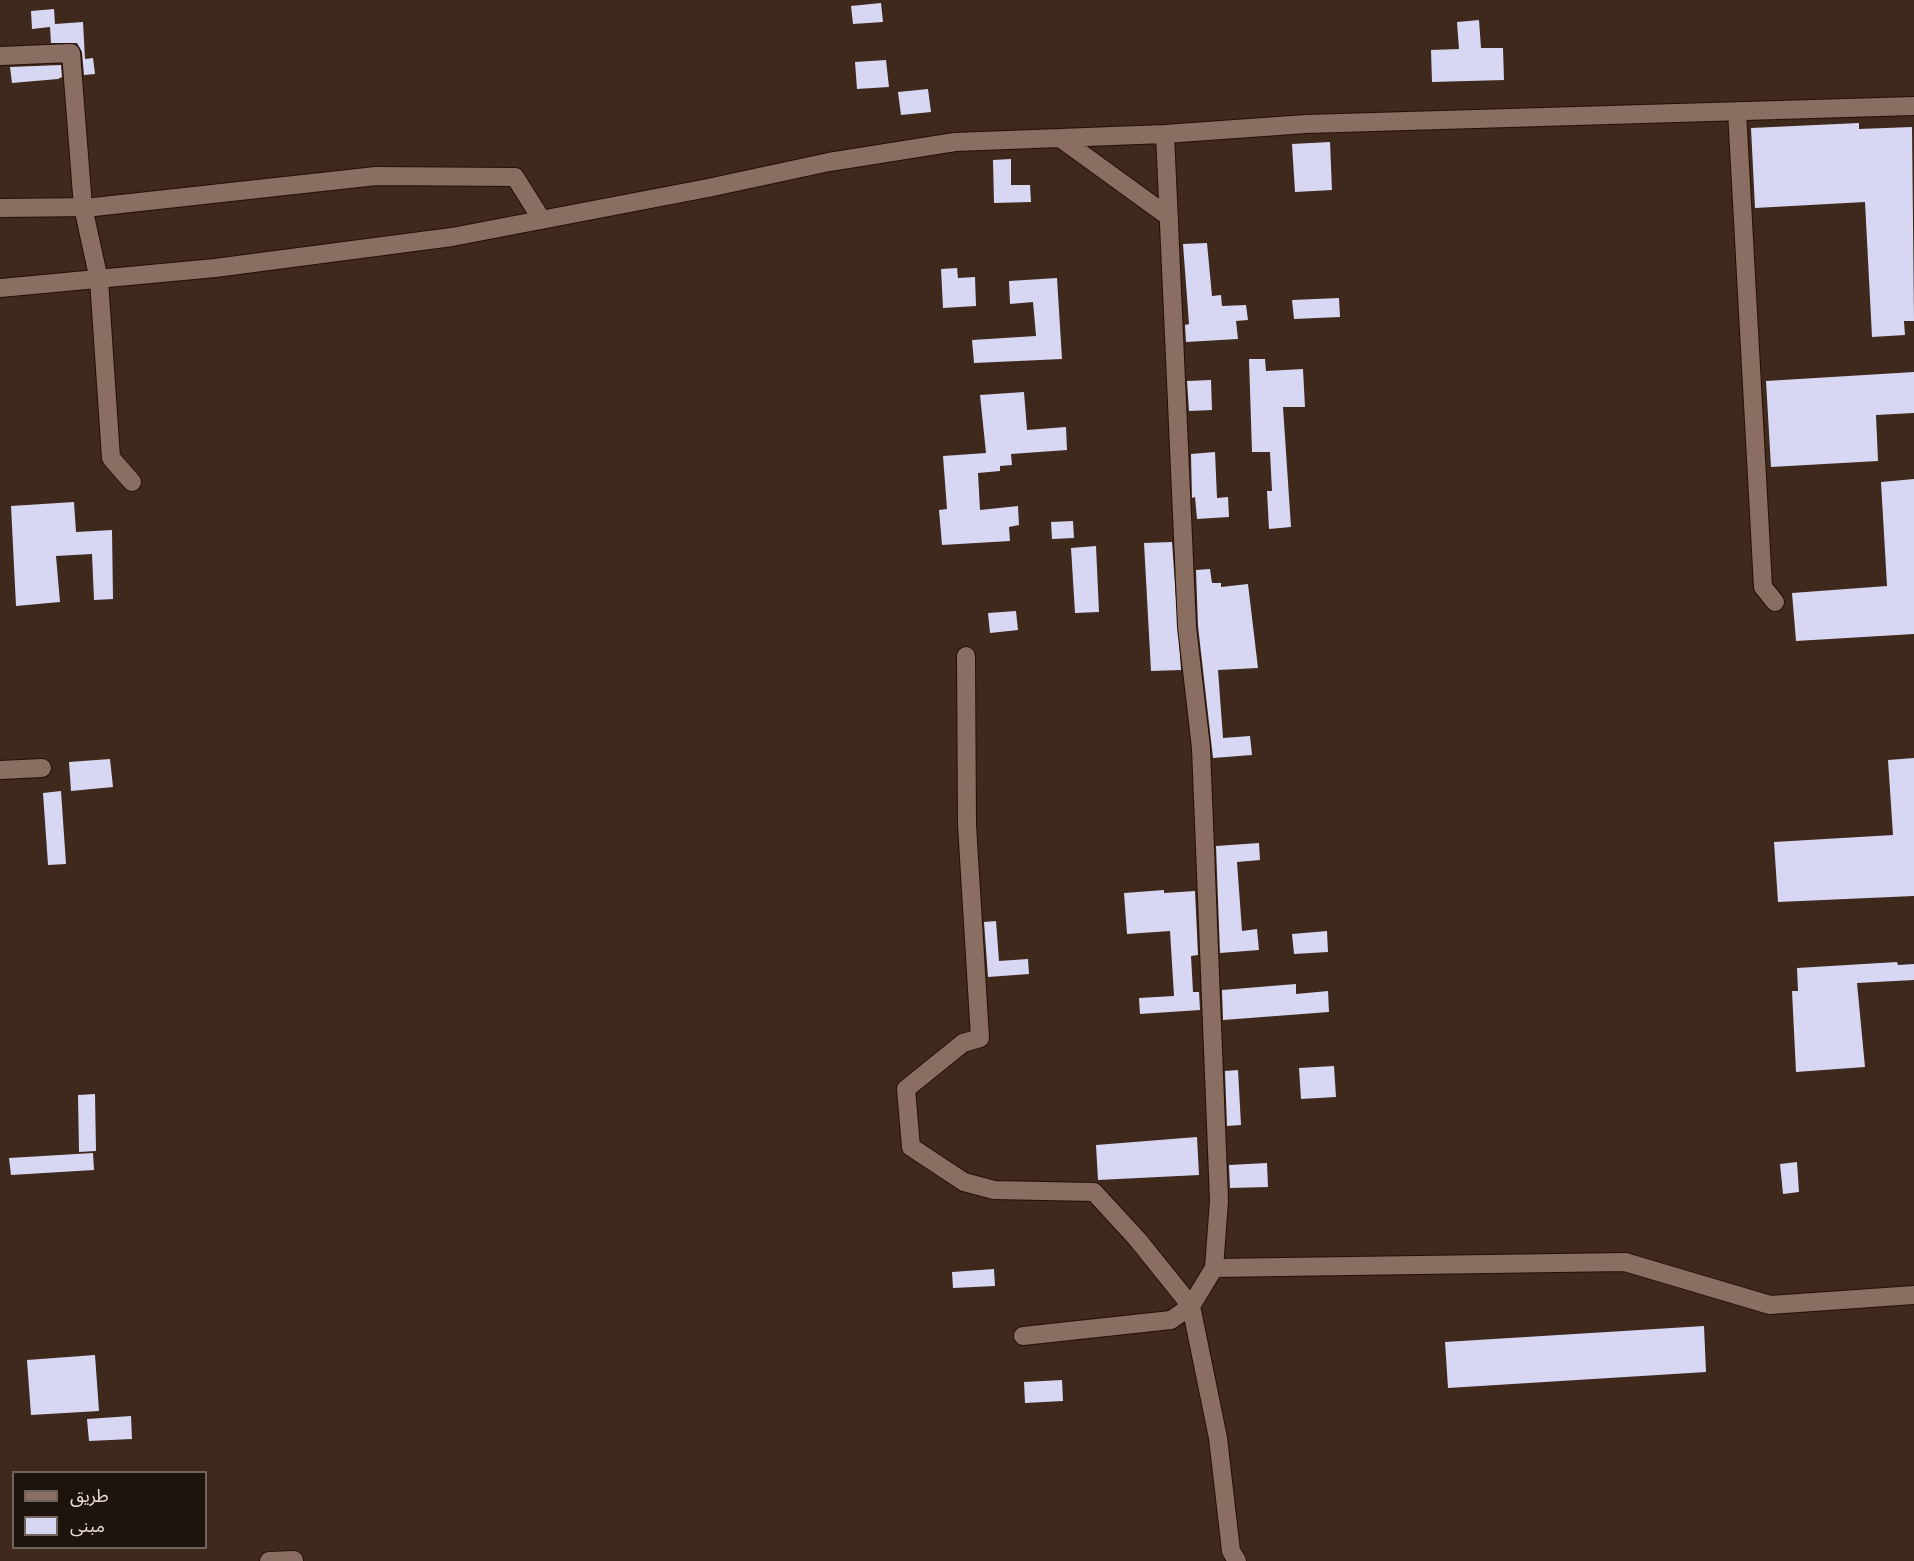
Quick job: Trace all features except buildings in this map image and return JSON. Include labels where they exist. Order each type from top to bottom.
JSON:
[{"type":"street","points":[[0,56],[71,52],[83,207],[99,280],[111,458],[132,482]]},
{"type":"street","points":[[0,288],[216,268],[441,238],[829,162],[955,142],[1166,134],[1306,124],[1914,106]]},
{"type":"street","points":[[1737,111],[1763,587],[1775,602]]},
{"type":"street","points":[[1023,1336],[1171,1320],[1191,1306],[1214,1268],[1219,1201],[1201,748],[1188,627],[1166,134]]},
{"type":"street","points":[[1060,138],[1169,217]]},
{"type":"street","points":[[0,208],[83,207],[376,176],[515,177],[542,220]]},
{"type":"street","points":[[966,656],[967,825],[980,1038],[963,1043],[906,1089],[911,1147],[964,1182],[994,1190],[1094,1192],[1138,1240],[1191,1306],[1218,1438],[1231,1551],[1237,1561]]},
{"type":"street","points":[[0,770],[42,768]]},
{"type":"street","points":[[1214,1268],[1625,1262],[1770,1305],[1914,1295]]},
{"type":"street","points":[[269,1561],[294,1560]]}]
